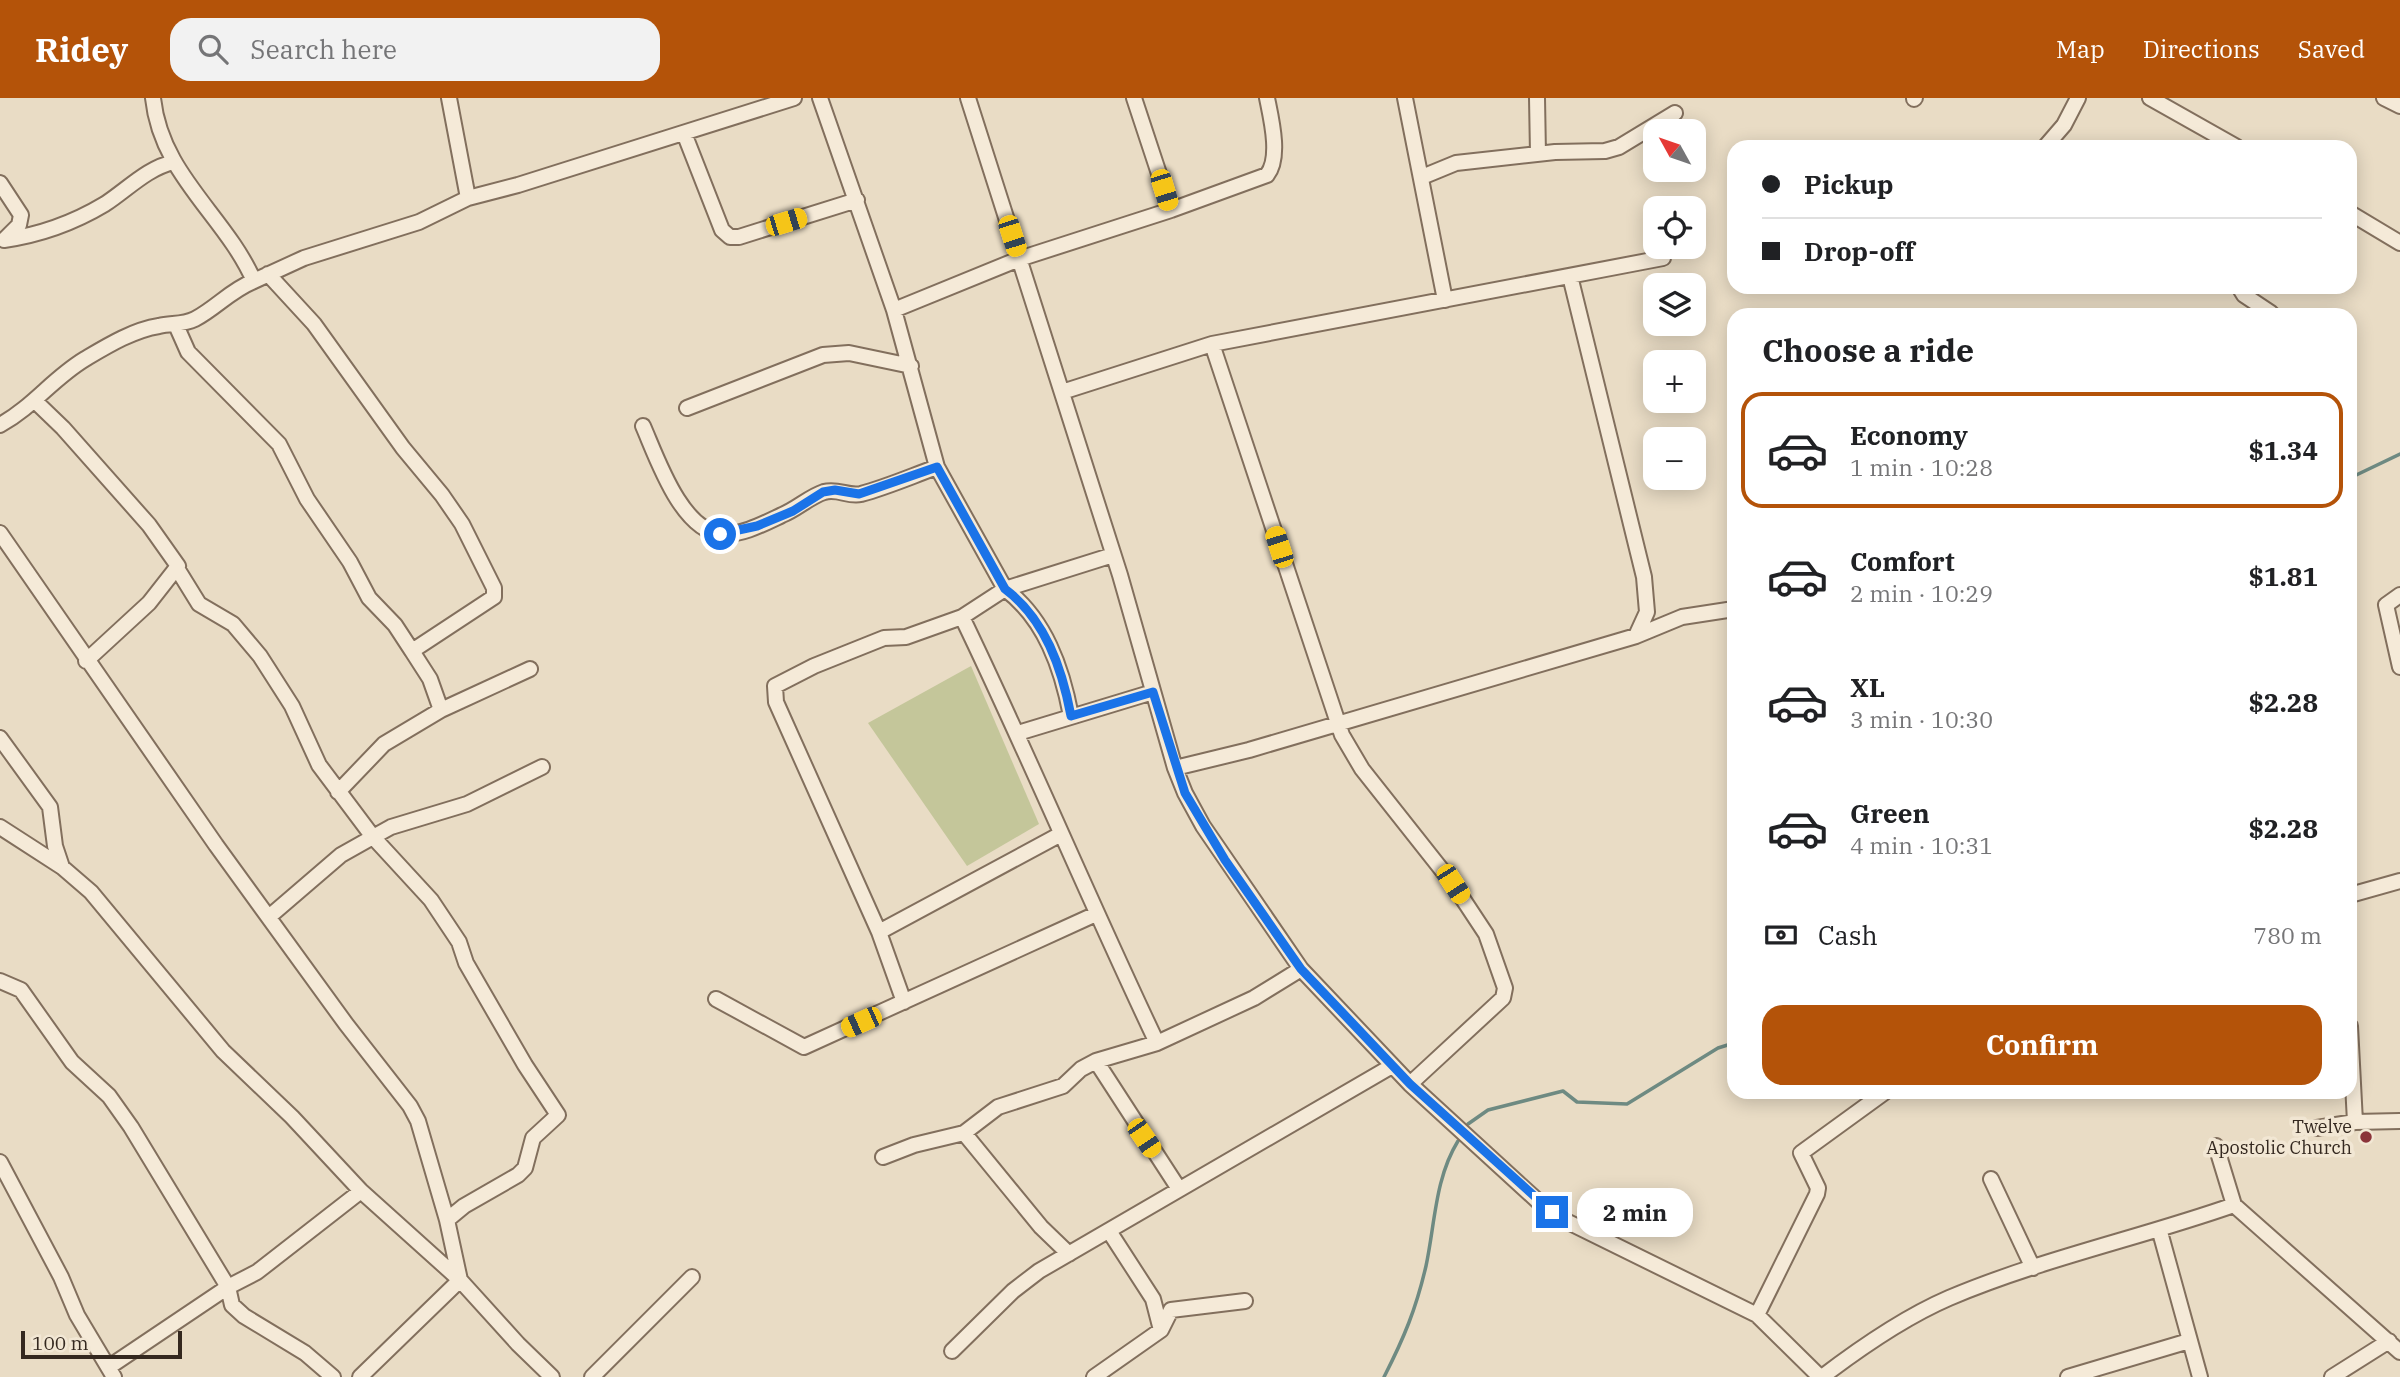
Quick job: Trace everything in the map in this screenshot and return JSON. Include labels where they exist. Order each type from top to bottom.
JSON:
[{"type":"street","points":[[153,98],[157,125],[174,162],[203,208],[238,248],[254,281]]},
{"type":"street","points":[[449,98],[468,198]]},
{"type":"street","points":[[0,425],[36,402],[65,373],[111,344],[158,326],[176,325],[195,319],[227,295],[304,258],[419,222],[468,198],[794,98]]},
{"type":"street","points":[[820,98],[894,310],[937,467],[1005,589],[1021,602],[1044,634],[1066,691],[1071,716]]},
{"type":"street","points":[[968,98],[1113,555],[1175,768],[1185,793],[1203,826],[1301,969],[1410,1084],[1520,1186],[1564,1220],[1758,1315],[1821,1377],[1854,1354],[1949,1298],[2033,1268],[2160,1231],[2234,1205]]},
{"type":"street","points":[[1134,98],[1171,210]]},
{"type":"street","points":[[894,310],[1019,259],[1171,210],[1267,175],[1272,169],[1273,154],[1267,98]]},
{"type":"street","points":[[1405,98],[1445,300]]},
{"type":"street","points":[[1537,98],[1538,154]]},
{"type":"street","points":[[2051,140],[2064,125],[2078,98]]},
{"type":"street","points":[[2150,98],[2225,140]]},
{"type":"street","points":[[2384,98],[2400,106]]},
{"type":"street","points":[[1422,177],[1456,163],[1538,154],[1605,152],[1619,148],[1675,113]]},
{"type":"street","points":[[684,133],[722,230],[730,237],[740,237],[857,200]]},
{"type":"street","points":[[2,242],[75,219],[104,204],[159,166],[174,162]]},
{"type":"street","points":[[0,183],[21,215],[19,225],[2,242]]},
{"type":"street","points":[[2357,217],[2400,243]]},
{"type":"street","points":[[1062,392],[1212,344],[1658,259]]},
{"type":"street","points":[[268,274],[314,324],[403,447],[442,495],[462,524],[494,588],[494,597],[480,608],[412,651]]},
{"type":"street","points":[[1570,276],[1644,577],[1647,612],[1636,636]]},
{"type":"street","points":[[2243,294],[2264,308]]},
{"type":"street","points":[[176,325],[188,352],[279,444],[307,499],[350,562],[369,598],[395,625],[430,679],[441,710]]},
{"type":"street","points":[[1212,344],[1338,724],[1362,769],[1453,884],[1486,934],[1505,988],[1503,998],[1410,1084]]},
{"type":"street","points":[[687,408],[823,355],[849,353],[911,366]]},
{"type":"street","points":[[36,402],[63,428],[149,525],[175,559],[178,570],[199,604],[233,624],[260,656],[292,706],[319,765],[373,837],[431,900],[459,942],[466,962],[558,1115],[533,1138],[525,1168],[519,1175],[464,1206],[447,1220]]},
{"type":"street","points":[[643,426],[659,468],[685,508],[700,528],[720,534],[757,526],[793,511],[823,492],[835,490],[859,494],[937,467]]},
{"type":"street","points":[[0,533],[86,661],[345,1024],[410,1106],[418,1122],[447,1220],[460,1280]]},
{"type":"street","points":[[904,1002],[879,932],[776,702],[775,686],[814,666],[884,638],[906,637],[962,617],[1005,589],[1113,555]]},
{"type":"street","points":[[86,661],[122,629],[178,570]]},
{"type":"street","points":[[2400,595],[2386,605],[2400,667]]},
{"type":"street","points":[[1175,768],[1338,724],[1636,636],[1682,617],[1727,610]]},
{"type":"street","points":[[1647,612],[1663,624]]},
{"type":"street","points":[[962,617],[1018,733],[1096,914],[1157,1043]]},
{"type":"street","points":[[338,792],[383,744],[441,710],[530,669]]},
{"type":"street","points":[[1018,733],[1153,692]]},
{"type":"street","points":[[0,738],[50,807],[55,846],[62,867]]},
{"type":"street","points":[[270,916],[341,855],[391,827],[467,804],[542,767]]},
{"type":"street","points":[[0,827],[62,867],[91,892],[223,1051],[292,1116],[360,1191],[460,1280],[552,1377]]},
{"type":"street","points":[[879,932],[1061,834]]},
{"type":"street","points":[[2357,893],[2400,881]]},
{"type":"street","points":[[716,999],[804,1047],[1096,914]]},
{"type":"street","points":[[883,1157],[914,1145],[964,1133],[998,1107],[1063,1086],[1081,1069],[1096,1061],[1157,1043],[1254,998],[1301,969]]},
{"type":"street","points":[[0,981],[21,990],[72,1062],[109,1097],[131,1127],[228,1287],[232,1305],[244,1316],[305,1353],[333,1377]]},
{"type":"street","points":[[1096,1061],[1179,1189]]},
{"type":"street","points":[[952,1351],[1025,1280],[1392,1066]]},
{"type":"street","points":[[1758,1315],[1818,1194],[1818,1188],[1801,1153],[1875,1099]]},
{"type":"street","points":[[2354,1099],[2355,1122]]},
{"type":"street","points":[[2317,1128],[2355,1122],[2400,1121]]},
{"type":"street","points":[[964,1133],[1041,1227],[1069,1254]]},
{"type":"street","points":[[2216,1146],[2234,1205],[2400,1352]]},
{"type":"street","points":[[0,1162],[61,1277],[77,1315],[112,1372],[228,1287],[257,1272],[360,1191]]},
{"type":"street","points":[[1991,1179],[2033,1268]]},
{"type":"street","points":[[1109,1231],[1153,1299],[1161,1330]]},
{"type":"street","points":[[2160,1231],[2200,1377]]},
{"type":"street","points":[[592,1377],[692,1277]]},
{"type":"street","points":[[360,1377],[460,1280]]},
{"type":"street","points":[[1094,1377],[1161,1330],[1171,1310],[1245,1301]]},
{"type":"street","points":[[2068,1377],[2189,1341]]},
{"type":"street","points":[[2332,1377],[2389,1341]]},
{"type":"green space","points":[[971,666],[1039,824],[967,866],[868,723]]},
{"type":"waterway","points":[[2357,475],[2400,454]]},
{"type":"waterway","points":[[1468,1124],[1488,1110],[1563,1091],[1577,1102],[1627,1104],[1718,1048],[1727,1045]]},
{"type":"waterway","points":[[1384,1377],[1418,1296],[1440,1186],[1450,1155],[1458,1141]]},
{"type":"place","name":"Twelve Apostolic Church","points":[[2366,1137]]},
{"type":"route","points":[[720,534],[757,526],[793,511],[823,492],[835,490],[859,494],[937,467],[1005,589],[1021,602],[1044,634],[1066,691],[1071,716],[1153,692],[1185,793],[1225,860],[1272,923],[1301,969],[1410,1084],[1520,1186],[1552,1212]]}]
